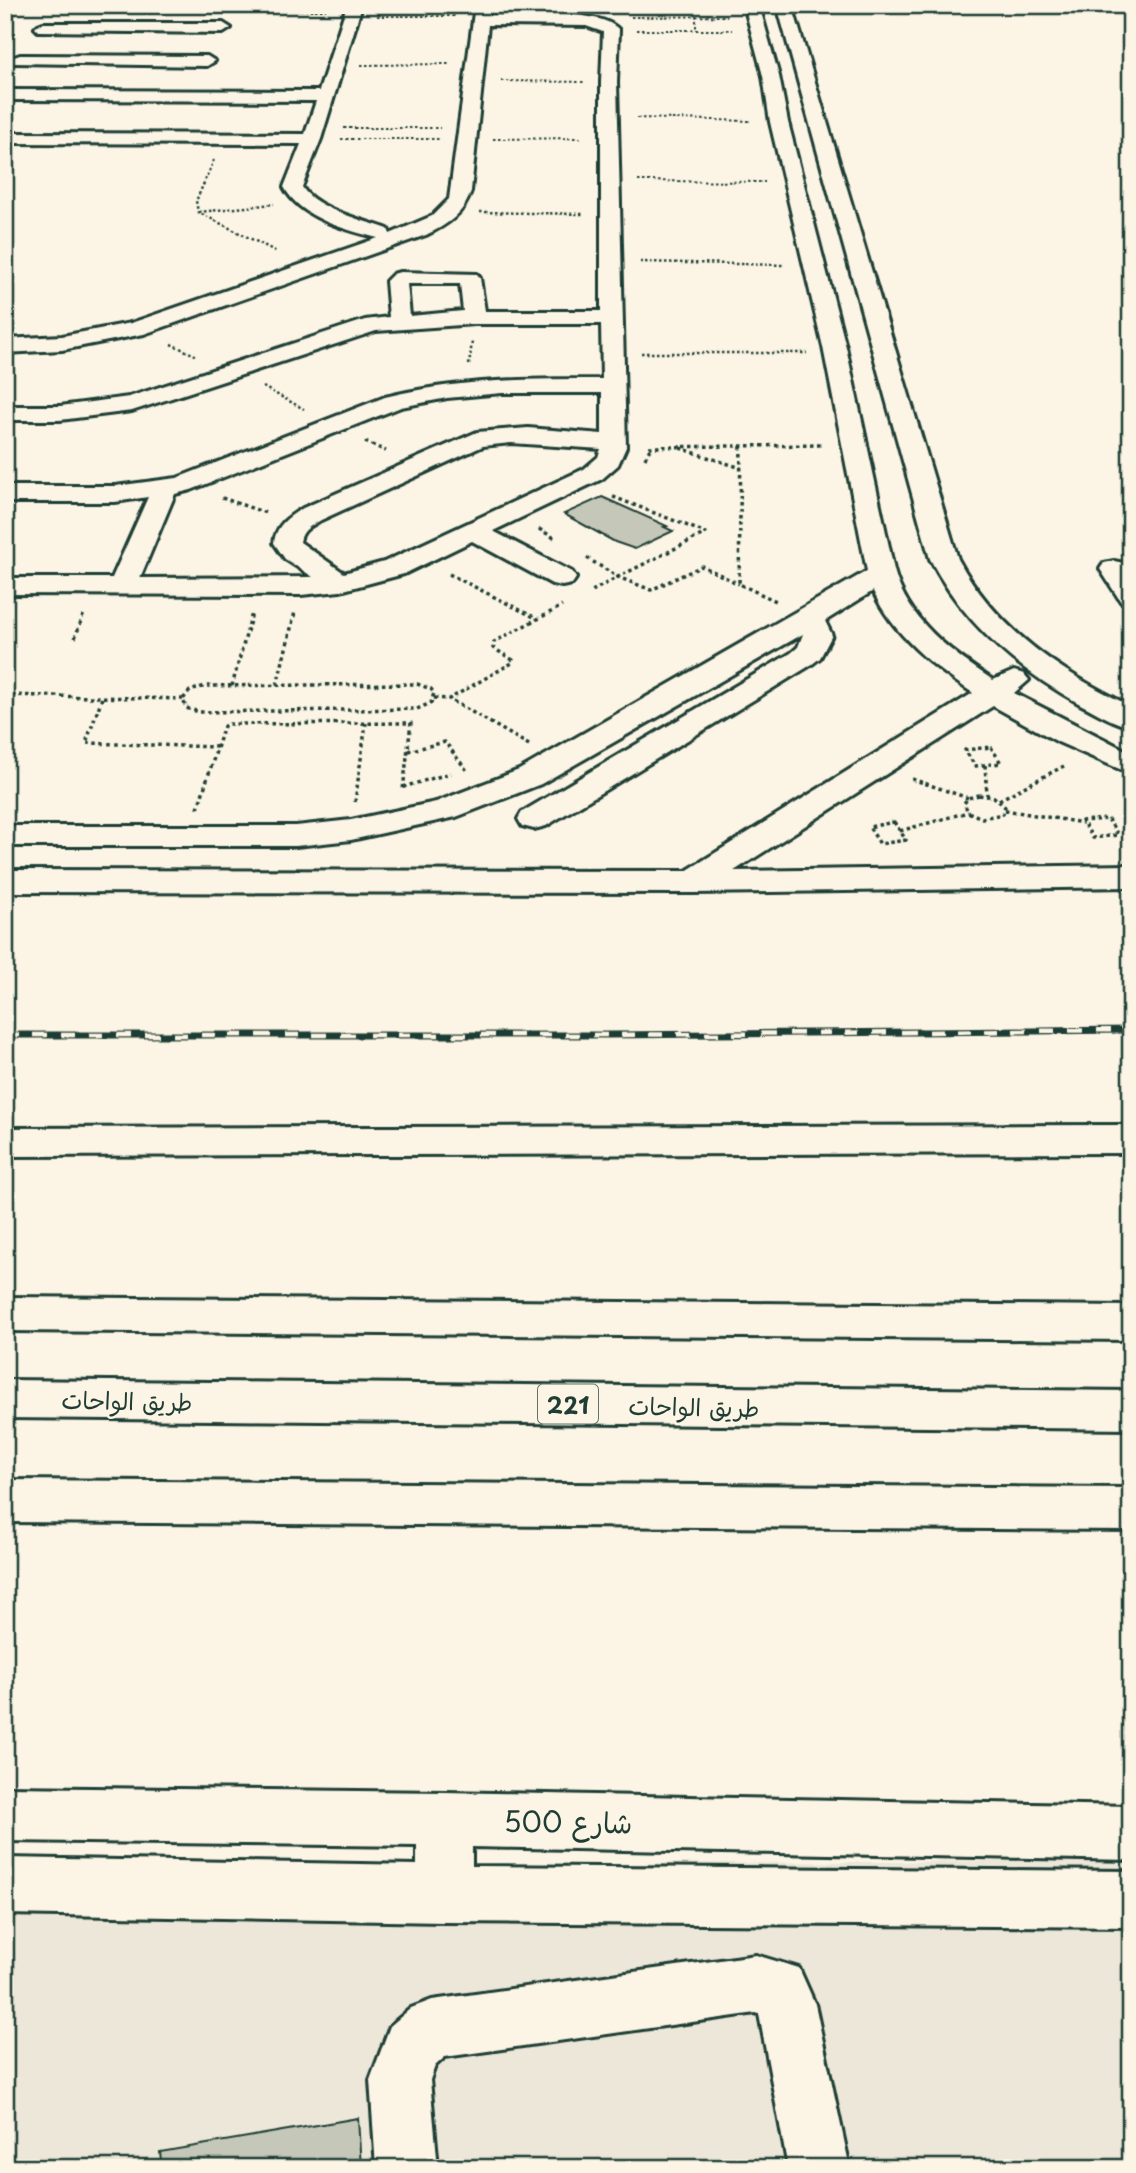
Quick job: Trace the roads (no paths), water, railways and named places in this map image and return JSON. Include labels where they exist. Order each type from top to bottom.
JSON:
[{"type":"main road","points":[[784,5],[944,559],[965,595],[997,631],[1038,665],[1129,715]]},
{"type":"main road","points":[[199,78],[232,10]]},
{"type":"main road","points":[[354,10],[314,133],[293,187],[301,201],[381,233]]},
{"type":"main road","points":[[5,334],[61,332],[107,324],[230,291],[419,231],[451,212],[459,202],[463,174],[454,135],[474,12],[603,26],[609,82],[613,445],[612,457],[605,466],[394,568],[340,583],[301,587],[5,586]]},
{"type":"main road","points":[[754,17],[771,76],[779,122],[836,353],[882,573],[890,598],[913,629],[952,665],[994,693],[1096,750],[1131,765]]},
{"type":"main road","points":[[223,28],[47,22],[16,65],[199,78],[326,96]]},
{"type":"main road","points":[[771,76],[806,76]]},
{"type":"main road","points":[[5,95],[199,78]]},
{"type":"main road","points":[[5,138],[224,139],[314,133]]},
{"type":"main road","points":[[5,346],[62,343],[136,329],[297,261],[417,219],[437,201],[440,183],[463,174]]},
{"type":"main road","points":[[400,321],[396,281],[400,278],[470,278],[475,317]]},
{"type":"main road","points":[[5,413],[60,413],[132,404],[348,331],[400,321],[475,317],[612,318]]},
{"type":"main road","points":[[5,494],[115,494],[173,487],[427,391],[466,387],[612,386]]},
{"type":"main road","points":[[853,435],[904,426]]},
{"type":"main road","points":[[340,583],[295,552],[287,543],[288,533],[297,523],[477,439],[499,435],[546,434],[613,445]]},
{"type":"main road","points":[[122,587],[173,487]]},
{"type":"main road","points":[[472,531],[562,578]]},
{"type":"main road","points":[[1114,569],[1131,596]]},
{"type":"main road","points":[[5,836],[296,836],[398,822],[485,797],[530,778],[810,618],[882,573]]},
{"type":"main road","points":[[534,819],[801,659],[810,652],[818,635],[810,618]]},
{"type":"main road","points":[[693,883],[1038,665]]},
{"type":"main road","points":[[222,882],[232,837]]},
{"type":"main road","points":[[5,881],[693,883],[1131,876]]},
{"type":"main road","points":[[5,1142],[1131,1139]]},
{"type":"main road","points":[[5,1314],[1131,1323]]},
{"type":"main road","name":"طريق الواحات","points":[[5,1399],[1131,1410]]},
{"type":"main road","points":[[5,1501],[1131,1509]]},
{"type":"main road","name":"شارع 500","points":[[5,1814],[445,1819],[1131,1833]]},
{"type":"main road","points":[[443,1894],[445,1819]]},
{"type":"main road","points":[[5,1886],[443,1894],[1131,1899]]},
{"type":"main road","points":[[407,2168],[400,2080],[411,2047],[432,2029],[756,1984],[778,1989],[786,2004],[819,2168]]},
{"type":"railway","points":[[5,1035],[609,1035],[1131,1030]]}]
